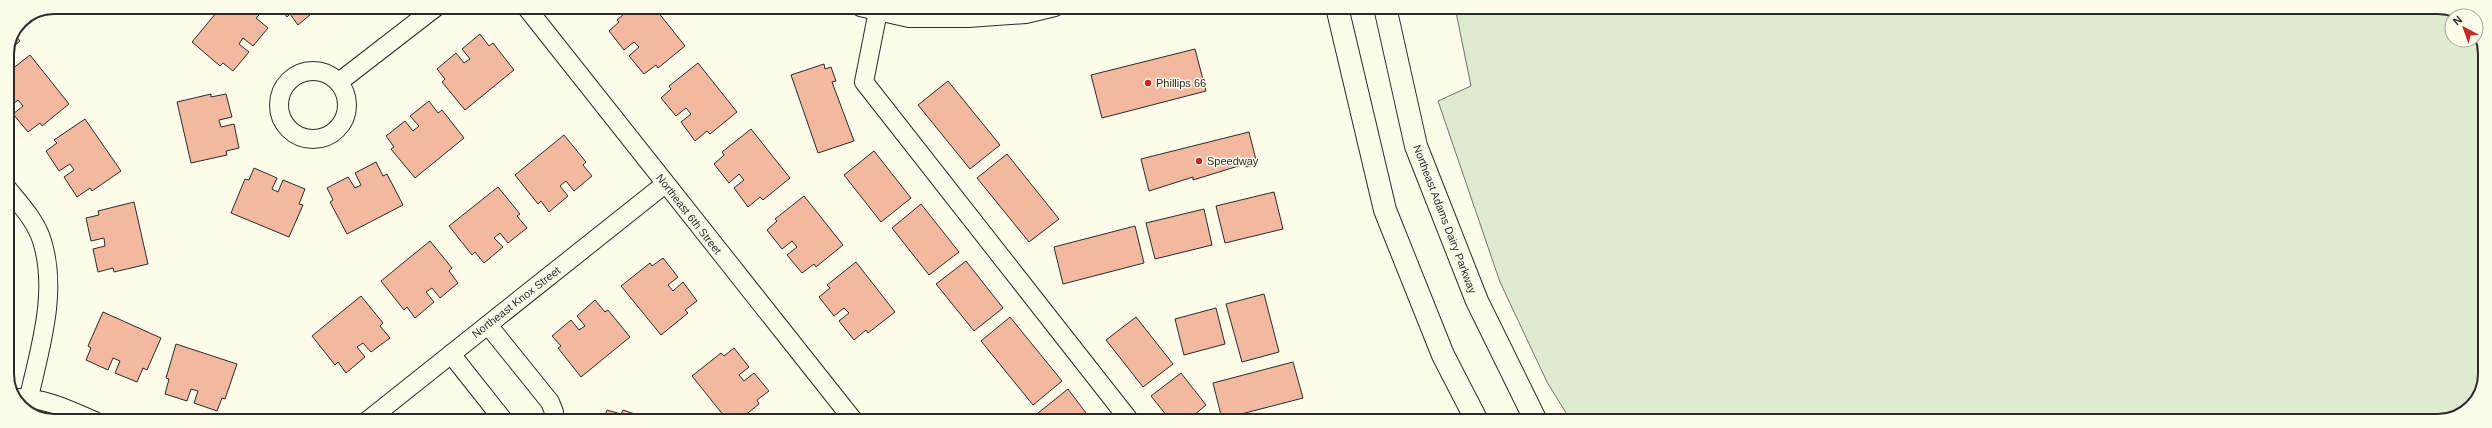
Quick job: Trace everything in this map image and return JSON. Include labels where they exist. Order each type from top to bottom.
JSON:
[{"type":"main road","points":[[1338,14],[1385,210],[1443,355],[1473,414]]},
{"type":"main road","name":"Northeast Adams Dairy Parkway","points":[[1387,14],[1416,146],[1477,301],[1533,414]]},
{"type":"street","points":[[338,82],[427,14]]},
{"type":"street","name":"Northeast 6th Street","points":[[531,14],[848,414]]},
{"type":"street","points":[[877,14],[864,82],[1125,414]]},
{"type":"street","points":[[891,14],[909,18],[968,18],[1026,14]]},
{"type":"street","name":"Northeast Knox Street","points":[[376,414],[665,184]]},
{"type":"street","points":[[14,197],[28,214],[42,241],[48,275],[46,319],[22,397],[56,404],[79,414]]},
{"type":"street","points":[[488,324],[550,402],[554,414]]},
{"type":"street","points":[[451,354],[498,414]]},
{"type":"green space","points":[[1456,14],[2444,14],[2444,48],[2478,48],[2478,51],[2478,379],[2476,387],[2473,394],[2460,407],[2453,411],[2438,414],[1567,414],[1547,382],[1500,282],[1438,101],[1471,86]]},
{"type":"building","points":[[215,14],[258,14],[259,15],[256,18],[268,28],[253,46],[243,38],[239,44],[249,52],[233,71],[223,63],[220,66],[192,42]]},
{"type":"building","points":[[290,14],[311,14],[298,25]]},
{"type":"building","points":[[624,14],[660,14],[685,46],[658,68],[656,65],[644,74],[629,56],[639,47],[634,42],[624,50],[609,31],[619,22],[617,20]]},
{"type":"building","points":[[480,34],[489,46],[493,43],[514,70],[465,110],[442,82],[445,79],[437,69],[456,53],[464,63],[470,59],[462,49]]},
{"type":"building","points":[[18,38],[20,41],[15,45]]},
{"type":"building","name":"Phillips 66","points":[[1195,49],[1206,91],[1102,118],[1091,75]]},
{"type":"building","points":[[30,55],[69,104],[42,126],[40,123],[28,132],[14,115],[14,113],[23,106],[18,100],[14,103],[14,68]]},
{"type":"building","points":[[698,63],[737,112],[710,134],[707,131],[695,141],[681,122],[691,114],[686,108],[676,116],[661,98],[671,89],[669,86]]},
{"type":"building","points":[[824,64],[825,69],[831,67],[836,81],[832,82],[854,141],[818,153],[791,75]]},
{"type":"building","points":[[948,81],[1000,145],[970,169],[918,105]]},
{"type":"building","points":[[211,94],[211,97],[226,94],[232,117],[219,120],[221,127],[234,124],[239,148],[226,151],[227,155],[191,163],[177,102]]},
{"type":"building","points":[[429,101],[438,113],[442,110],[464,138],[415,178],[391,149],[394,147],[386,136],[405,121],[413,131],[419,126],[410,116]]},
{"type":"building","points":[[85,119],[121,171],[92,191],[90,188],[77,197],[64,177],[74,170],[70,164],[59,171],[46,151],[57,143],[54,140]]},
{"type":"building","points":[[751,129],[790,178],[763,200],[760,197],[748,207],[734,188],[744,180],[739,174],[729,183],[714,164],[724,155],[722,152]]},
{"type":"building","name":"Speedway","points":[[1249,132],[1257,164],[1246,167],[1245,164],[1193,180],[1193,177],[1149,191],[1141,159]]},
{"type":"building","points":[[564,135],[586,162],[583,165],[592,176],[574,191],[566,181],[560,186],[568,196],[549,212],[541,201],[538,204],[515,175]]},
{"type":"building","points":[[874,151],[911,198],[881,222],[844,175]]},
{"type":"building","points":[[1007,154],[1059,219],[1029,242],[977,178]]},
{"type":"building","points":[[376,162],[383,176],[387,174],[403,205],[347,234],[330,202],[333,200],[327,188],[348,177],[355,188],[361,185],[355,173]]},
{"type":"building","points":[[254,168],[277,178],[272,189],[278,192],[283,180],[305,189],[299,204],[303,205],[289,237],[231,213],[245,179],[249,180]]},
{"type":"building","points":[[498,187],[520,214],[517,216],[527,228],[508,243],[500,233],[494,238],[503,247],[484,263],[475,252],[472,255],[449,226]]},
{"type":"building","points":[[1274,192],[1283,229],[1225,243],[1216,206]]},
{"type":"building","points":[[804,196],[843,245],[816,267],[814,264],[802,273],[787,255],[797,247],[792,241],[782,249],[767,230],[777,221],[775,219]]},
{"type":"building","points":[[134,202],[148,264],[114,272],[113,268],[98,272],[93,249],[105,246],[104,238],[91,241],[86,218],[99,215],[98,211]]},
{"type":"building","points":[[921,204],[959,252],[929,275],[892,228]]},
{"type":"building","points":[[1204,209],[1212,245],[1155,259],[1146,223]]},
{"type":"building","points":[[1135,226],[1144,263],[1063,284],[1054,247]]},
{"type":"building","points":[[430,241],[452,268],[449,271],[458,283],[440,298],[432,288],[426,292],[434,302],[415,318],[407,307],[404,310],[381,281]]},
{"type":"building","points":[[663,258],[678,277],[668,285],[673,291],[683,282],[697,301],[685,310],[688,313],[661,335],[621,286],[650,263],[652,266]]},
{"type":"building","points":[[966,261],[1003,308],[974,331],[936,284]]},
{"type":"building","points":[[856,262],[895,312],[868,333],[866,330],[854,340],[839,321],[849,313],[844,308],[834,316],[819,297],[830,288],[827,285]]},
{"type":"building","points":[[1264,294],[1279,352],[1242,362],[1226,304]]},
{"type":"building","points":[[361,296],[383,323],[380,326],[390,338],[371,352],[363,343],[357,347],[365,357],[346,373],[338,362],[335,365],[312,336]]},
{"type":"building","points":[[595,300],[605,312],[608,310],[630,337],[581,377],[558,348],[561,346],[552,336],[571,320],[579,330],[585,326],[577,316]]},
{"type":"building","points":[[1216,308],[1225,344],[1184,355],[1175,319]]},
{"type":"building","points":[[103,312],[161,338],[147,370],[143,368],[137,382],[115,373],[120,361],[113,358],[108,370],[86,360],[91,348],[88,346]]},
{"type":"building","points":[[1010,317],[1062,381],[1033,405],[981,341]]},
{"type":"building","points":[[1136,317],[1173,364],[1143,387],[1106,340]]},
{"type":"building","points":[[176,344],[237,364],[225,399],[222,398],[217,411],[194,403],[198,391],[191,389],[187,401],[165,394],[169,379],[166,378]]},
{"type":"building","points":[[734,348],[749,367],[739,375],[744,381],[754,373],[769,391],[757,400],[759,404],[747,414],[722,414],[692,376],[721,353],[724,356]]},
{"type":"building","points":[[1293,362],[1303,398],[1241,414],[1221,414],[1213,383]]},
{"type":"building","points":[[1181,373],[1206,405],[1195,414],[1165,414],[1151,396]]},
{"type":"building","points":[[1068,389],[1087,414],[1039,414],[1038,413]]},
{"type":"building","points":[[607,410],[621,414],[606,414]]},
{"type":"building","points":[[623,410],[635,414],[621,414]]},
{"type":"place","name":"Phillips 66","points":[[1148,83]]},
{"type":"place","name":"Speedway","points":[[1199,161]]}]
